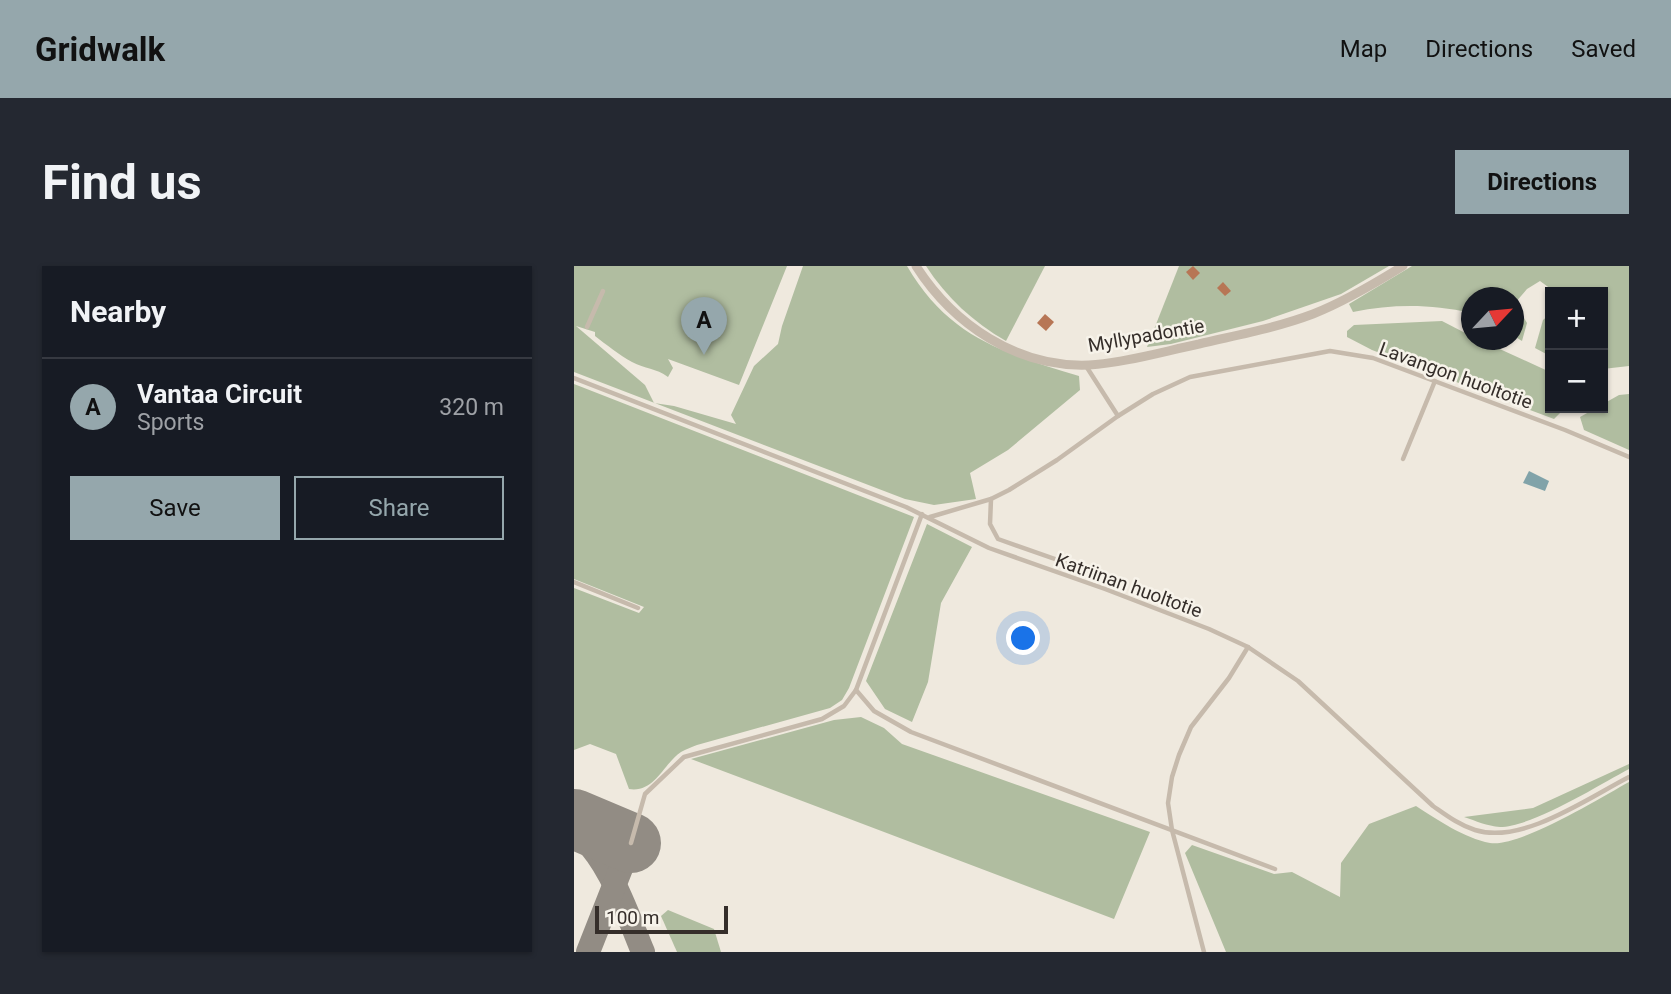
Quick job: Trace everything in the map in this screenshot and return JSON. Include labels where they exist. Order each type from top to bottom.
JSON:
[{"type":"street","name":"Myllypadontie","points":[[916,266],[945,304],[987,337],[1039,358],[1086,365],[1247,334],[1289,321],[1343,299],[1402,266]]},
{"type":"lane","points":[[587,327],[603,291]]},
{"type":"lane","name":"Lavangon huoltotie","points":[[929,518],[991,499],[1057,460],[1153,394],[1191,377],[1331,351],[1373,358],[1629,457]]},
{"type":"lane","points":[[1086,365],[1118,416]]},
{"type":"lane","name":"Katriinan huoltotie","points":[[574,378],[922,514],[989,548],[1105,589],[1248,647],[1298,681],[1433,806],[1457,823],[1477,831],[1501,832],[1524,828],[1548,819],[1629,777]]},
{"type":"lane","points":[[1403,459],[1434,381]]},
{"type":"lane","points":[[991,499],[989,524],[998,539],[1112,579]]},
{"type":"lane","points":[[631,843],[645,794],[684,757],[822,719],[844,706],[856,690],[922,514]]},
{"type":"lane","points":[[574,582],[638,608]]},
{"type":"lane","points":[[1204,952],[1172,830],[1168,803],[1172,776],[1191,727],[1229,678],[1248,647]]},
{"type":"lane","points":[[856,690],[874,711],[911,732],[1275,869]]},
{"type":"green space","points":[[574,266],[787,266],[739,385],[668,359],[673,368],[668,377],[632,362],[595,336],[595,332],[576,326],[645,385],[654,403],[574,372]]},
{"type":"green space","points":[[803,266],[907,266],[923,290],[960,326],[1003,350],[1079,376],[1080,390],[1008,450],[970,473],[976,499],[934,505],[905,499],[655,403],[736,424],[731,415],[754,366],[778,344]]},
{"type":"green space","points":[[926,266],[1045,266],[1006,341],[962,308]]},
{"type":"green space","points":[[1179,266],[1389,266],[1341,294],[1263,321],[1171,344],[1147,347]]},
{"type":"green space","points":[[1412,266],[1629,266],[1629,366],[1608,368],[1608,287],[1548,287],[1540,281],[1524,292],[1524,287],[1461,287],[1461,311],[1412,306],[1353,312],[1349,304]]},
{"type":"green space","points":[[1545,318],[1545,353],[1535,348]]},
{"type":"green space","points":[[1442,321],[1461,331],[1461,350],[1502,350],[1545,370],[1545,413],[1560,413],[1554,419],[1372,350],[1347,337],[1347,331],[1354,325]]},
{"type":"green space","points":[[574,384],[914,517],[849,688],[842,700],[830,708],[687,749],[675,757],[646,787],[638,789],[629,789],[616,754],[590,744],[574,750],[574,588],[639,613],[644,607],[574,579]]},
{"type":"green space","points":[[1629,394],[1629,450],[1584,430],[1580,417],[1587,413],[1608,413],[1608,401],[1619,395]]},
{"type":"green space","points":[[927,524],[972,547],[941,603],[928,682],[912,722],[885,709],[866,681]]},
{"type":"green space","points":[[861,717],[884,728],[902,744],[1150,832],[1114,919],[691,759],[834,720]]},
{"type":"green space","points":[[1629,764],[1629,769],[1565,804],[1514,825],[1500,827],[1464,817],[1533,808]]},
{"type":"green space","points":[[1629,782],[1629,952],[1226,952],[1185,853],[1192,845],[1274,874],[1292,872],[1340,897],[1341,863],[1369,824],[1416,806],[1471,837],[1490,843],[1503,842],[1520,838],[1560,820]]},
{"type":"green space","points":[[668,910],[714,929],[721,952],[677,952],[661,916]]},
{"type":"water","points":[[1529,471],[1549,481],[1545,491],[1523,483]]},
{"type":"building","points":[[1193,266],[1200,273],[1193,280],[1186,272]]},
{"type":"building","points":[[1223,282],[1231,291],[1225,296],[1217,288]]},
{"type":"building","points":[[1045,314],[1054,322],[1046,331],[1037,323]]},
{"type":"taxiway","points":[[574,829],[587,841],[607,870],[643,952]]},
{"type":"taxiway","points":[[588,952],[631,843]]},
{"type":"runway","points":[[574,819],[631,843]]},
{"type":"place","name":"Vantaa Circuit","points":[[704,355]]}]
